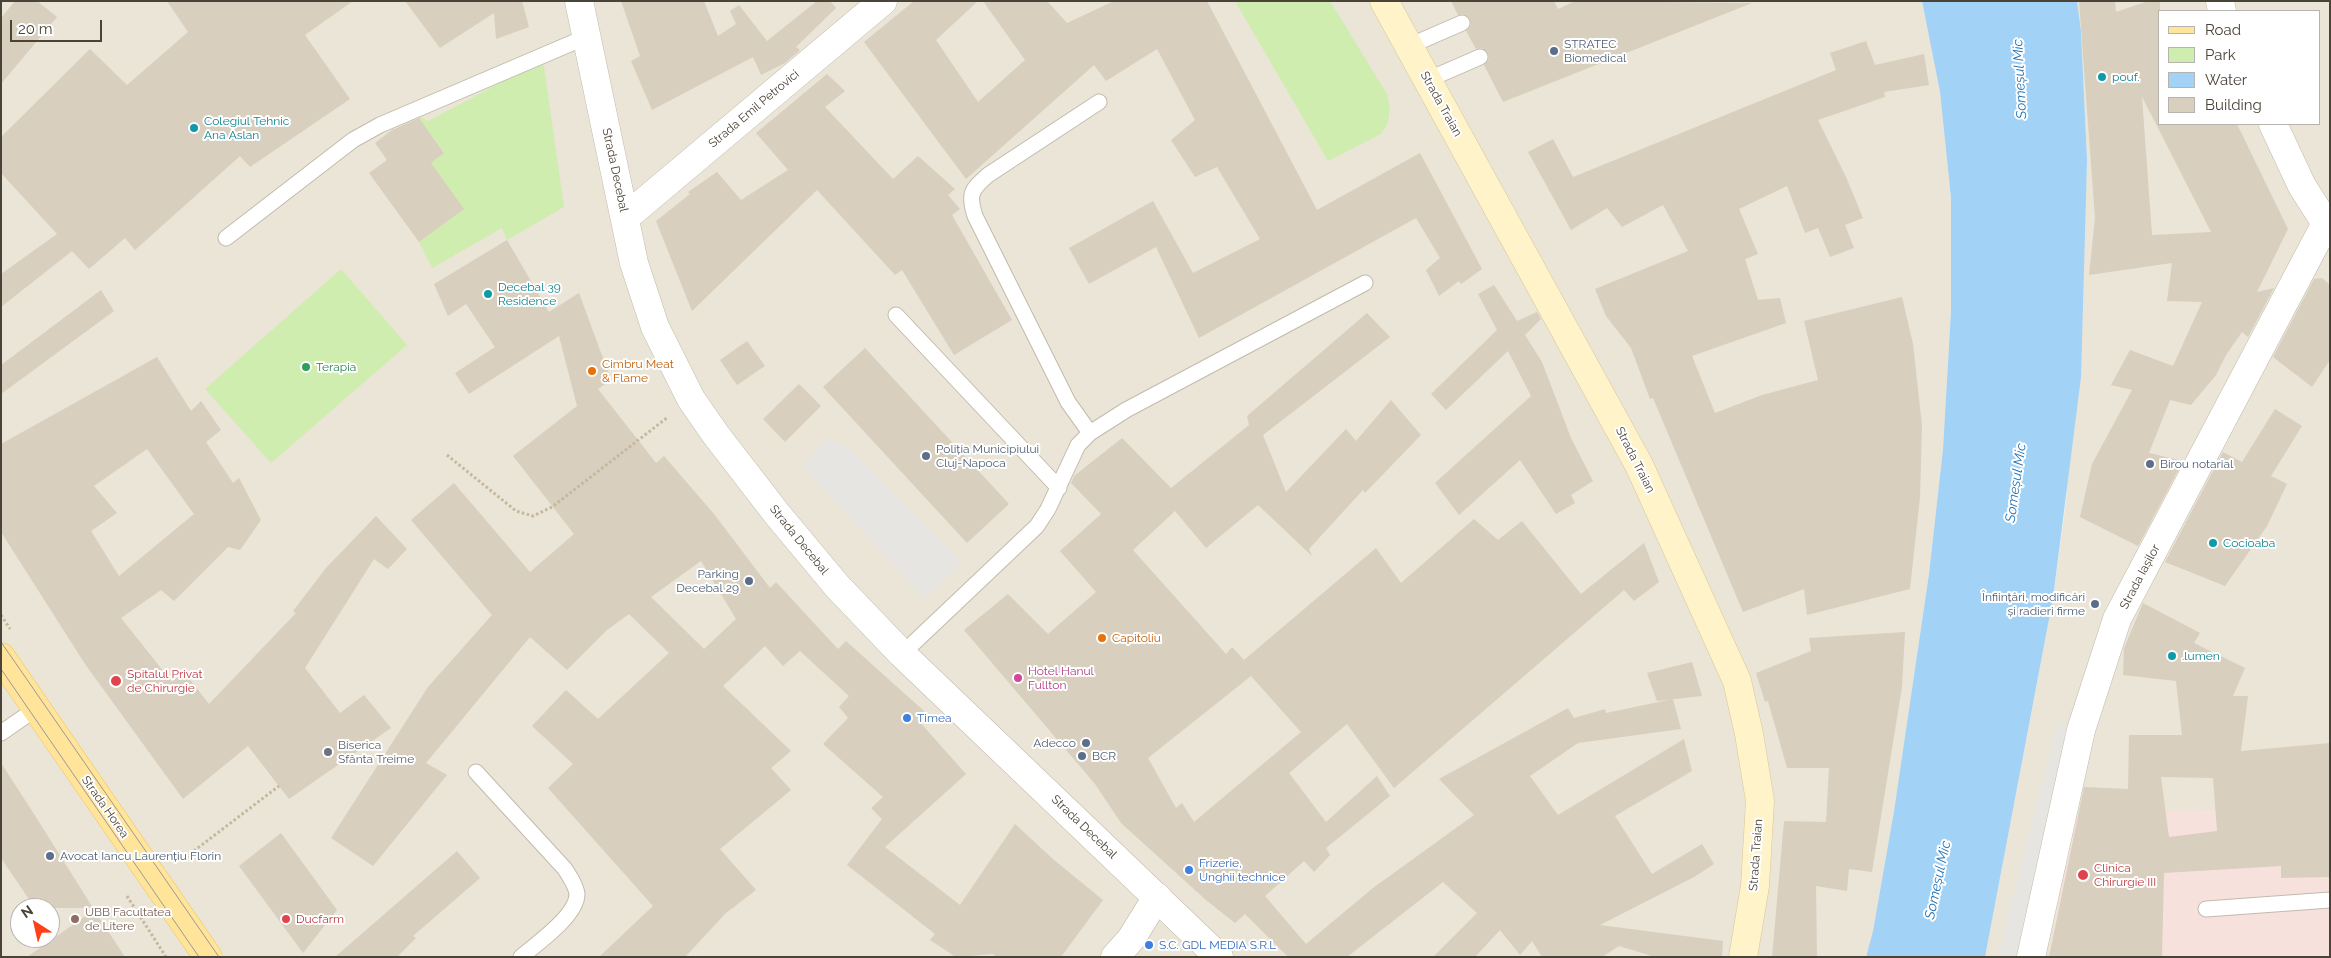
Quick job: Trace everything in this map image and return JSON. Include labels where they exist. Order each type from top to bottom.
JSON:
[{"type":"main road","name":"Strada Traian","points":[[1384,1],[1639,465],[1737,681],[1749,734],[1760,801],[1755,886],[1743,957]]},
{"type":"main road","name":"Strada Horea","points":[[1,657],[208,957]]},
{"type":"street","name":"Strada Decebal","points":[[579,1],[626,217],[634,263],[655,326],[691,399],[716,435],[795,536],[837,586],[902,654],[1218,957]]},
{"type":"street","name":"Strada Emil Petrovici","points":[[626,217],[883,1]]},
{"type":"street","points":[[2273,125],[2302,186],[2328,228]]},
{"type":"street","name":"Strada Iașilor","points":[[2031,957],[2081,730],[2118,620],[2328,228]]},
{"type":"street","points":[[1116,957],[1131,939],[1157,897]]},
{"type":"lane","points":[[1409,46],[1462,23]]},
{"type":"lane","points":[[226,238],[353,140],[380,125],[586,37]]},
{"type":"lane","points":[[1428,80],[1480,57]]},
{"type":"lane","points":[[1090,433],[1068,402],[975,216],[970,200],[975,186],[988,175],[1099,102]]},
{"type":"lane","points":[[902,654],[1037,526],[1048,510],[1078,445],[1090,433],[1126,410],[1364,282]]},
{"type":"lane","points":[[896,315],[1059,488]]},
{"type":"lane","points":[[1,733],[37,708]]},
{"type":"lane","points":[[476,772],[566,870],[574,882],[577,895],[572,908],[562,922],[521,957]]},
{"type":"lane","points":[[2206,909],[2330,900]]},
{"type":"path","points":[[447,454],[516,511],[533,516],[552,507],[691,399]]},
{"type":"path","points":[[186,857],[279,786]]},
{"type":"shaded area","points":[[1,1],[1922,1],[1940,92],[1951,198],[1951,311],[1943,449],[1929,574],[1894,811],[1873,931],[1866,957],[1,957]]},
{"type":"shaded area","points":[[2077,1],[2330,1],[2330,957],[1985,957],[2053,598],[2066,502],[2087,160],[2081,31]]},
{"type":"shaded area","points":[[827,439],[849,448],[962,564],[925,599],[802,466]]},
{"type":"shaded area","points":[[2059,722],[2074,728],[2022,957],[1999,957],[2006,920]]},
{"type":"shaded area","points":[[2330,743],[2330,957],[2049,957],[2074,816],[2215,810],[2283,780],[2279,747]]},
{"type":"green space","points":[[1235,1],[1330,1],[1387,94],[1390,109],[1388,122],[1381,134],[1328,161]]},
{"type":"green space","points":[[543,60],[564,207],[507,240],[502,228],[432,268],[419,242],[431,163],[444,152],[415,113],[428,121]]},
{"type":"green space","name":"Terapia","points":[[341,269],[407,345],[271,463],[205,389]]},
{"type":"water","name":"Someșul Mic","points":[[1922,1],[2077,1],[2081,31],[2087,160],[2081,377],[2053,598],[1985,957],[1866,957],[1873,931],[1894,811],[1929,574],[1943,449],[1951,311],[1951,198],[1940,92]]},
{"type":"building","points":[[15,1],[37,1],[57,17],[1,84],[1,18]]},
{"type":"building","name":"Colegiul Tehnic Ana Aslan","points":[[167,1],[353,1],[305,35],[350,99],[250,167],[240,156],[135,250],[125,238],[89,269],[72,251],[1,307],[1,274],[57,234],[1,173],[1,137],[90,49],[127,85],[188,32]]},
{"type":"building","points":[[405,1],[522,1],[529,27],[496,39],[494,13],[440,48]]},
{"type":"building","points":[[621,1],[704,1],[718,36],[736,24],[730,11],[739,5],[767,41],[817,1],[830,1],[836,8],[796,47],[800,50],[785,63],[761,75],[753,57],[652,110],[631,61],[640,56]]},
{"type":"building","points":[[914,1],[978,1],[936,40],[978,102],[1025,60],[983,1],[1047,1],[1067,23],[1114,1],[1207,1],[1317,210],[1420,153],[1482,269],[1461,284],[1459,281],[1439,296],[1426,270],[1440,258],[1416,218],[1199,338],[1156,247],[1089,284],[1069,248],[1153,201],[1193,273],[1260,239],[1217,167],[1195,177],[1171,140],[1195,120],[1157,49],[1106,81],[1094,65],[966,179],[864,42]]},
{"type":"building","name":"STRATEC Biomedical","points":[[1451,1],[1554,1],[1558,9],[1575,1],[1752,3],[1503,102],[1484,65],[1489,59],[1488,53],[1482,48],[1476,49],[1466,31],[1471,25],[1470,19],[1464,14],[1458,15]]},
{"type":"building","points":[[2079,1],[2115,1],[2116,12],[2148,1],[2160,1],[2160,10],[2158,10],[2158,125],[2237,125],[2288,229],[2257,292],[2274,288],[2248,337],[2242,332],[2226,355],[2216,375],[2191,405],[2170,400],[2149,453],[2183,461],[2138,546],[2080,517],[2092,464],[2132,390],[2111,385],[2130,350],[2173,366],[2202,302],[2167,301],[2172,263],[2089,275],[2095,218]],"holes":[[[2142,97],[2211,232],[2152,235]]]},
{"type":"building","points":[[1866,41],[1875,65],[1924,54],[1929,85],[1884,92],[1885,97],[1818,120],[1846,177],[1863,218],[1845,225],[1854,248],[1830,257],[1818,228],[1805,233],[1787,186],[1739,209],[1758,254],[1745,259],[1758,300],[1780,298],[1786,323],[1692,356],[1715,413],[1762,395],[1818,380],[1804,321],[1902,297],[1913,344],[1922,426],[1920,497],[1910,589],[1807,615],[1804,589],[1743,612],[1653,398],[1650,399],[1631,348],[1606,316],[1595,289],[1688,251],[1663,205],[1622,227],[1607,208],[1571,230],[1528,152],[1553,139],[1573,177],[1836,70],[1830,53]]},
{"type":"building","points":[[827,74],[845,91],[825,107],[893,179],[918,156],[955,189],[948,195],[960,209],[952,215],[1012,320],[954,355],[902,270],[895,275],[817,190],[692,311],[656,221],[690,194],[688,192],[717,172],[741,200],[788,170],[756,133]]},
{"type":"building","points":[[419,118],[444,153],[431,163],[464,209],[419,242],[369,173],[387,160],[375,143],[392,130]]},
{"type":"building","points":[[507,240],[549,312],[579,293],[611,380],[598,389],[656,463],[664,456],[714,514],[770,588],[776,582],[838,649],[846,641],[924,711],[917,719],[966,774],[885,847],[960,905],[1015,824],[1054,860],[1103,900],[1061,957],[996,957],[993,954],[956,957],[930,940],[935,934],[847,865],[882,819],[871,808],[883,797],[823,744],[848,718],[839,707],[849,696],[800,651],[783,666],[765,646],[723,686],[791,751],[771,768],[791,790],[720,849],[756,890],[726,913],[685,957],[599,957],[653,906],[548,788],[573,764],[532,726],[566,690],[598,719],[669,653],[629,614],[607,630],[567,670],[530,637],[426,763],[447,775],[373,866],[331,838],[428,687],[492,615],[411,520],[454,483],[530,572],[574,534],[513,456],[577,406],[559,336],[469,394],[455,373],[495,347],[466,304],[448,316],[434,284]],"holes":[[[701,561],[736,619],[704,649],[651,597]]]},
{"type":"building","points":[[2322,278],[2330,285],[2330,360],[2312,387],[2273,357],[2314,279]]},
{"type":"building","points":[[1494,285],[1517,321],[1537,312],[1541,319],[1525,335],[1542,362],[1571,438],[1593,481],[1571,495],[1575,503],[1556,514],[1520,460],[1459,515],[1435,483],[1531,396],[1508,351],[1446,410],[1431,394],[1497,330],[1478,294]]},
{"type":"building","points":[[101,290],[114,311],[1,394],[1,365]]},
{"type":"building","points":[[1367,313],[1390,337],[1263,435],[1286,492],[1346,429],[1356,441],[1391,400],[1421,435],[1365,493],[1363,490],[1309,549],[1312,556],[1258,505],[1206,548],[1175,511],[1133,550],[1226,654],[1232,647],[1244,660],[1376,548],[1401,583],[1474,519],[1498,540],[1522,521],[1581,594],[1644,543],[1659,582],[1634,601],[1624,590],[1394,788],[1347,724],[1289,773],[1326,822],[1377,776],[1390,796],[1326,848],[1330,855],[1314,872],[1304,861],[1265,896],[1306,944],[1373,888],[1474,815],[1439,779],[1568,708],[1574,718],[1605,709],[1606,713],[1673,699],[1681,729],[1578,743],[1530,776],[1558,815],[1684,739],[1692,771],[1615,816],[1652,874],[1702,844],[1714,864],[1694,877],[1600,925],[1723,941],[1722,957],[1655,957],[1619,946],[1602,957],[1542,957],[1532,941],[1520,955],[1500,930],[1475,957],[1433,957],[1477,913],[1443,882],[1347,957],[1288,957],[1245,914],[1235,923],[1206,900],[1121,823],[1095,784],[964,630],[1008,594],[1048,634],[1096,592],[1060,551],[1101,514],[1071,483],[1074,476],[1122,438],[1171,488],[1249,425],[1247,416]],"holes":[[[1251,676],[1301,732],[1194,822],[1182,803],[1176,808],[1148,758]]]},
{"type":"building","points":[[747,341],[765,366],[737,385],[720,360]]},
{"type":"building","name":"Poliția Municipiului Cluj-Napoca","points":[[865,348],[1009,504],[967,543],[823,387]]},
{"type":"building","points":[[157,357],[191,411],[201,401],[221,430],[206,442],[233,483],[239,478],[261,520],[240,550],[228,547],[174,601],[161,590],[121,618],[172,682],[184,672],[209,704],[296,613],[293,611],[326,568],[376,516],[407,549],[388,569],[374,559],[305,668],[340,713],[364,695],[391,728],[289,799],[248,746],[183,799],[85,664],[1,532],[1,444]],"holes":[[[147,449],[194,514],[119,576],[91,531],[117,513],[94,486]]]},
{"type":"building","points":[[799,384],[821,406],[785,442],[763,419]]},
{"type":"building","points":[[2275,409],[2302,426],[2271,476],[2287,484],[2267,526],[2225,586],[2165,562],[2223,452],[2242,462]]},
{"type":"building","points":[[2143,603],[2200,633],[2194,643],[2245,668],[2233,696],[2248,696],[2241,751],[2330,743],[2330,877],[2281,878],[2281,866],[2164,873],[2162,957],[2049,957],[2084,787],[2128,789],[2129,735],[2182,735],[2176,681],[2123,675],[2124,648]],"holes":[[[2161,777],[2213,778],[2217,831],[2169,837]]]},
{"type":"building","points":[[1905,632],[1902,687],[1872,872],[1849,869],[1847,891],[1816,886],[1817,957],[1772,957],[1784,821],[1826,822],[1829,768],[1787,768],[1768,701],[1765,702],[1756,673],[1811,651],[1809,638]]},
{"type":"building","points":[[1692,662],[1702,696],[1657,701],[1647,673]]},
{"type":"building","points":[[1,763],[93,908],[60,908],[60,898],[28,898],[1,858]]},
{"type":"building","points":[[281,833],[337,910],[303,953],[239,866]]},
{"type":"building","points":[[457,851],[480,878],[413,936],[416,938],[397,957],[335,957]]},
{"type":"building","points":[[94,910],[125,957],[27,957],[40,948],[60,948],[60,934]]},
{"type":"tram line","points":[[1,642],[219,957]]},
{"type":"tram line","points":[[1,669],[199,957]]},
{"type":"place","name":"STRATEC Biomedical","points":[[1554,51]]},
{"type":"place","name":"pouf.","points":[[2102,77]]},
{"type":"place","name":"Colegiul Tehnic Ana Aslan","points":[[194,128]]},
{"type":"place","name":"Decebal 39 Residence","points":[[488,294]]},
{"type":"place","name":"Terapia","points":[[306,367]]},
{"type":"place","name":"Cimbru Meat & Flame","points":[[592,371]]},
{"type":"place","name":"Poliția Municipiului Cluj-Napoca","points":[[926,456]]},
{"type":"place","name":"Birou notarial","points":[[2150,464]]},
{"type":"place","name":"Cocioaba","points":[[2213,543]]},
{"type":"place","name":"Parking Decebal 29","points":[[749,581]]},
{"type":"place","name":"Înființări, modificări și radieri firme","points":[[2095,604]]},
{"type":"place","name":"Capitoliu","points":[[1102,638]]},
{"type":"place","name":".lumen","points":[[2172,656]]},
{"type":"place","name":"Hotel Hanul Fullton","points":[[1018,678]]},
{"type":"place","name":"Spitalul Privat de Chirurgie","points":[[116,681]]},
{"type":"place","name":"Timea","points":[[907,718]]},
{"type":"place","name":"Adecco","points":[[1086,743]]},
{"type":"place","name":"Biserica Sfânta Treime","points":[[328,752]]},
{"type":"place","name":"BCR","points":[[1082,756]]},
{"type":"place","name":"Avocat Iancu Laurențiu Florin","points":[[50,856]]},
{"type":"place","name":"Frizerie, Unghii technice","points":[[1189,870]]},
{"type":"place","name":"Clinica Chirurgie III","points":[[2083,875]]},
{"type":"place","name":"UBB Facultatea de Litere","points":[[75,919]]},
{"type":"place","name":"Ducfarm","points":[[286,919]]},
{"type":"place","name":"S.C. GDL MEDIA S.R.L","points":[[1149,945]]}]
